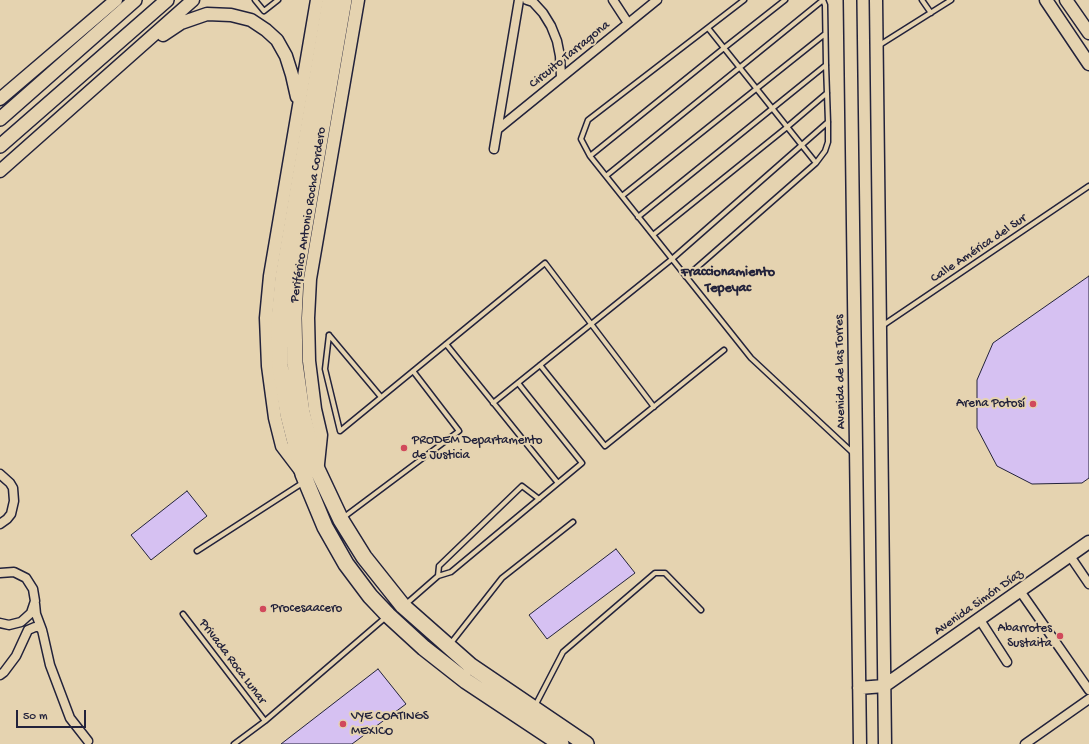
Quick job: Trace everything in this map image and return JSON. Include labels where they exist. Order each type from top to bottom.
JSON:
[{"type":"highway","name":"Periférico Antonio Rocha Cordero","points":[[330,0],[282,277],[279,318],[280,365],[288,415],[317,469],[340,520],[364,557],[403,606],[471,666],[586,744]]},
{"type":"highway","name":"Periférico Antonio Rocha Cordero","points":[[344,0],[296,278],[294,318],[295,363],[302,412],[301,441],[304,477],[325,527],[346,564],[370,596],[388,615],[424,648],[466,681],[561,744]]},
{"type":"main road","points":[[0,99],[116,0]]},
{"type":"main road","points":[[0,119],[136,0]]},
{"type":"main road","points":[[0,146],[167,0]]},
{"type":"main road","points":[[0,171],[193,0]]},
{"type":"main road","points":[[304,477],[282,446],[275,418],[268,366],[266,318],[270,276],[317,0]]},
{"type":"main road","points":[[317,469],[321,435],[315,409],[309,361],[308,318],[310,279],[358,0]]},
{"type":"main road","name":"Avenida de las Torres","points":[[850,0],[860,744]]},
{"type":"main road","points":[[876,0],[885,744]]},
{"type":"main road","points":[[1046,0],[1089,64]]},
{"type":"main road","points":[[1066,0],[1089,33]]},
{"type":"main road","points":[[127,59],[181,23],[208,14],[231,15],[251,20],[266,30],[277,40],[286,56],[299,103]]},
{"type":"main road","name":"Avenida Simón Díaz","points":[[884,686],[1089,542]]},
{"type":"main road","points":[[859,688],[884,686]]},
{"type":"street","points":[[494,149],[519,0]]},
{"type":"street","points":[[527,0],[533,2],[543,13],[551,26],[557,41],[560,56],[561,78]]},
{"type":"street","points":[[612,0],[628,24]]},
{"type":"street","name":"Circuito Tarragona","points":[[498,129],[657,0]]},
{"type":"street","points":[[0,474],[10,482],[13,488],[14,501],[11,514],[0,524]]},
{"type":"street","points":[[1070,556],[1089,584]]},
{"type":"street","points":[[0,573],[14,572],[26,578],[33,589],[36,614],[42,630],[50,665],[70,718],[88,743]]},
{"type":"street","points":[[1020,591],[1089,690]]},
{"type":"street","points":[[9,625],[21,622],[27,617],[31,613],[35,602]]},
{"type":"street","points":[[980,620],[1007,662]]},
{"type":"street","points":[[0,623],[20,627],[24,630],[25,635]]},
{"type":"street","points":[[0,676],[16,656],[28,630],[39,627],[42,630]]},
{"type":"street","points":[[1025,744],[1089,699]]},
{"type":"lane","points":[[255,0],[264,11],[278,0]]},
{"type":"lane","points":[[744,0],[588,120],[581,139],[590,156],[750,358],[856,456]]},
{"type":"lane","points":[[590,156],[786,0]]},
{"type":"lane","points":[[606,176],[823,0],[825,5],[828,122],[827,147],[816,164],[686,277]]},
{"type":"lane","points":[[922,0],[931,13]]},
{"type":"lane","points":[[876,48],[951,0]]},
{"type":"lane","points":[[708,28],[816,164]]},
{"type":"lane","points":[[622,196],[825,34]]},
{"type":"lane","points":[[638,216],[826,65]]},
{"type":"lane","points":[[653,235],[827,93]]},
{"type":"lane","points":[[493,403],[672,259],[828,122]]},
{"type":"lane","name":"Calle América del Sur","points":[[880,328],[1089,186]]},
{"type":"lane","points":[[381,398],[329,335],[325,369],[340,431],[381,398],[545,263],[654,407]]},
{"type":"lane","points":[[446,344],[558,483]]},
{"type":"lane","points":[[540,365],[605,446],[724,350]]},
{"type":"lane","points":[[340,520],[459,431],[413,371]]},
{"type":"lane","points":[[403,606],[438,576],[451,572],[582,463],[518,383]]},
{"type":"lane","points":[[197,551],[304,477]]},
{"type":"lane","points":[[438,576],[439,566],[522,486],[538,499]]},
{"type":"lane","points":[[448,646],[502,578],[573,522]]},
{"type":"lane","points":[[533,709],[563,652],[655,573],[665,573],[700,610]]},
{"type":"lane","name":"Privada Roca Lunar","points":[[183,614],[265,721]]},
{"type":"lane","points":[[234,744],[265,721],[388,615]]},
{"type":"building","name":"Arena Potosí","points":[[1089,276],[1089,478],[1082,483],[1032,484],[997,466],[977,428],[977,380],[993,343]]},
{"type":"building","points":[[187,491],[207,516],[151,560],[131,535]]},
{"type":"building","points":[[616,549],[635,573],[547,639],[529,615]]},
{"type":"building","name":"VYE COATINGS MEXICO","points":[[378,669],[406,704],[352,744],[281,744]]},
{"type":"place","name":"Arena Potosí","points":[[1033,404]]},
{"type":"place","name":"PRODEM Departamento de Justicia","points":[[404,448]]},
{"type":"place","name":"Procesaacero","points":[[263,609]]},
{"type":"place","name":"Abarrotes Sustaita","points":[[1060,636]]},
{"type":"place","name":"VYE COATINGS MEXICO","points":[[343,724]]},
{"type":"district","name":"Fraccionamiento Tepeyac","points":[[728,282]]}]
